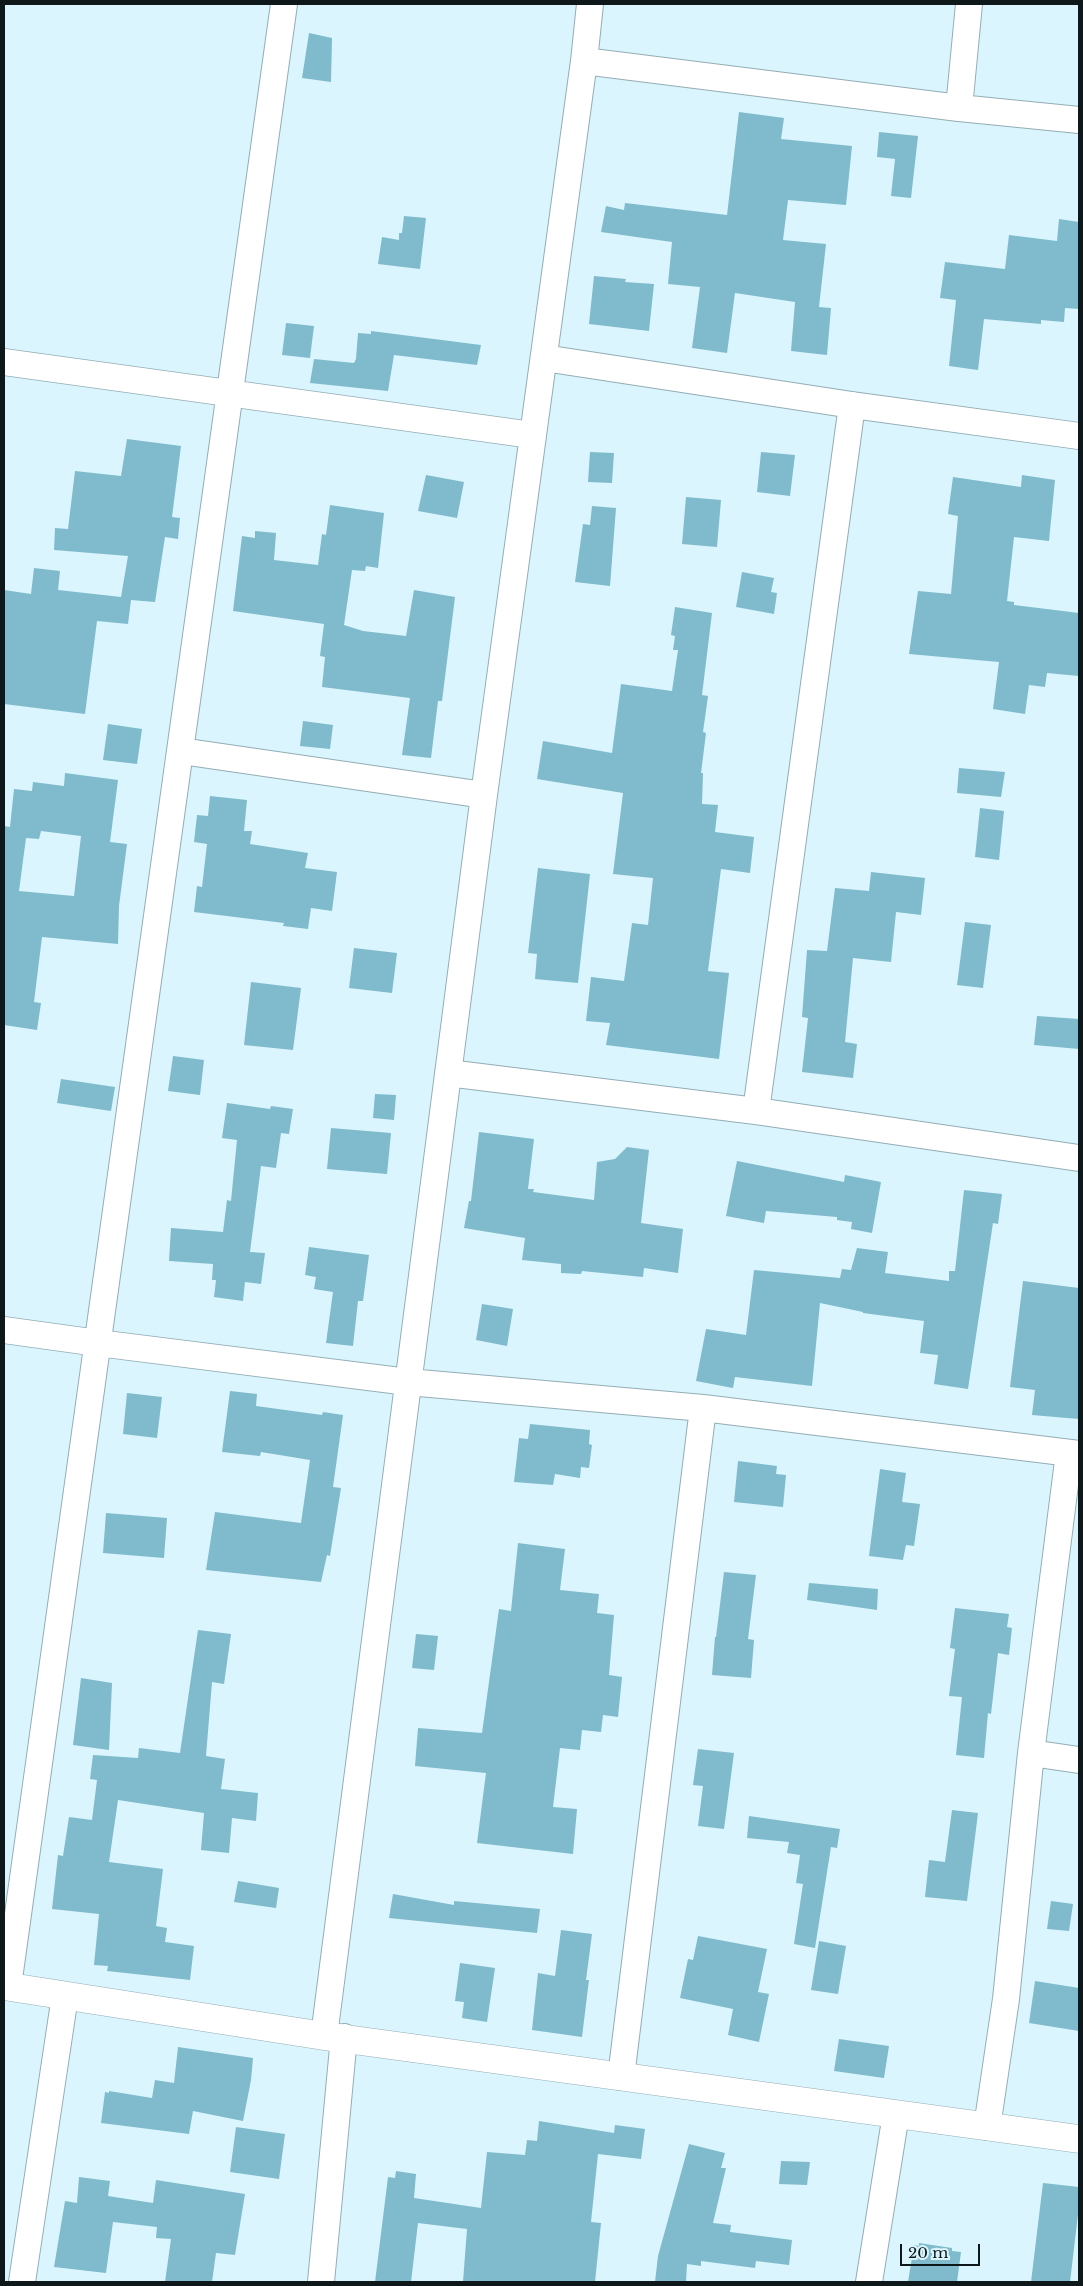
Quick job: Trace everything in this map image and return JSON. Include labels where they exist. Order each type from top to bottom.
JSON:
[{"type":"street","points":[[284,4],[98,1344],[6,1986],[334,2037],[1079,2139]]},
{"type":"street","points":[[321,2282],[334,2037],[408,1382],[484,795],[590,4]]},
{"type":"street","points":[[959,108],[969,4]]},
{"type":"street","points":[[584,60],[959,108],[1079,120]]},
{"type":"street","points":[[544,358],[852,405],[1079,436]]},
{"type":"street","points":[[4,362],[532,435]]},
{"type":"street","points":[[756,1111],[852,405]]},
{"type":"street","points":[[181,751],[484,795]]},
{"type":"street","points":[[448,1073],[756,1111],[1079,1158]]},
{"type":"street","points":[[4,1330],[98,1344],[408,1382],[703,1408],[1074,1454],[1031,1754],[1006,1999],[987,2126]]},
{"type":"street","points":[[622,2077],[703,1408]]},
{"type":"street","points":[[1031,1754],[1079,1760]]},
{"type":"street","points":[[22,2282],[65,1996]]},
{"type":"street","points":[[869,2282],[896,2114]]},
{"type":"building","points":[[309,33],[332,38],[331,82],[302,78]]},
{"type":"building","points":[[739,112],[784,118],[781,139],[852,146],[846,205],[788,200],[783,240],[826,244],[819,307],[831,308],[827,355],[791,351],[795,302],[735,293],[727,353],[692,348],[700,287],[668,284],[672,242],[601,232],[606,206],[624,210],[625,203],[727,215]]},
{"type":"building","points":[[879,132],[918,136],[911,198],[891,196],[895,159],[877,157]]},
{"type":"building","points":[[404,216],[426,218],[420,269],[378,264],[382,237],[399,240],[399,233],[402,233]]},
{"type":"building","points":[[1059,219],[1079,222],[1079,309],[1065,308],[1064,322],[1041,320],[1041,324],[984,319],[978,370],[949,366],[956,300],[940,298],[945,262],[1005,269],[1009,235],[1057,241]]},
{"type":"building","points":[[594,276],[626,279],[625,282],[654,284],[649,331],[589,324]]},
{"type":"building","points":[[286,323],[314,326],[310,358],[282,355]]},
{"type":"building","points":[[371,331],[481,345],[477,365],[394,355],[388,391],[310,383],[314,359],[354,363],[358,333],[371,334]]},
{"type":"building","points":[[127,439],[181,446],[172,517],[180,518],[178,539],[165,537],[155,602],[131,600],[128,624],[97,621],[85,714],[4,704],[4,590],[31,594],[34,568],[60,571],[58,590],[121,597],[128,556],[54,550],[55,528],[68,529],[75,471],[121,476]]},
{"type":"building","points":[[590,452],[614,453],[612,483],[588,482]]},
{"type":"building","points":[[761,452],[795,455],[790,496],[757,492]]},
{"type":"building","points":[[426,475],[464,482],[457,518],[418,511]]},
{"type":"building","points":[[1022,475],[1055,480],[1049,541],[1014,537],[1007,601],[1014,602],[1014,605],[1079,613],[1079,676],[1047,673],[1045,687],[1029,685],[1025,714],[993,709],[999,662],[909,654],[918,591],[951,594],[958,516],[948,514],[953,477],[1021,487]]},
{"type":"building","points":[[686,497],[721,500],[717,547],[682,544]]},
{"type":"building","points":[[330,505],[384,513],[378,568],[366,566],[365,571],[352,570],[344,625],[363,631],[406,636],[414,590],[455,597],[442,701],[438,701],[431,758],[402,755],[410,698],[322,687],[325,657],[320,656],[324,624],[233,611],[242,536],[255,538],[255,531],[276,533],[274,560],[318,565],[322,534],[326,535]]},
{"type":"building","points":[[592,506],[616,508],[610,586],[575,582],[583,524],[590,525]]},
{"type":"building","points":[[742,572],[774,578],[771,592],[777,593],[774,614],[736,607]]},
{"type":"building","points":[[675,607],[712,613],[702,695],[708,696],[703,732],[706,733],[701,773],[703,773],[702,804],[718,805],[715,832],[754,837],[750,873],[721,869],[708,971],[729,973],[719,1059],[606,1045],[610,1023],[586,1021],[591,977],[624,981],[632,923],[648,925],[653,878],[613,874],[623,793],[537,779],[543,741],[612,753],[621,684],[672,691],[678,650],[673,650],[675,636],[671,635]]},
{"type":"building","points":[[303,721],[333,725],[330,749],[300,746]]},
{"type":"building","points":[[108,724],[142,729],[137,764],[103,760]]},
{"type":"building","points":[[959,768],[1005,772],[1001,797],[957,793]]},
{"type":"building","points":[[65,773],[118,780],[110,842],[127,844],[119,906],[118,944],[42,937],[34,1002],[41,1003],[37,1030],[4,1025],[4,826],[10,827],[14,789],[32,791],[33,782],[64,786]],"holes":[[[41,831],[81,836],[74,896],[19,891],[26,838],[39,839]]]},
{"type":"building","points":[[210,796],[247,800],[244,831],[252,831],[250,844],[308,853],[305,868],[337,872],[332,911],[311,908],[308,929],[283,926],[284,923],[194,912],[197,886],[202,887],[207,844],[194,842],[197,815],[208,816]]},
{"type":"building","points":[[980,808],[1004,811],[999,860],[975,857]]},
{"type":"building","points":[[538,868],[590,874],[578,983],[535,979],[537,954],[528,953]]},
{"type":"building","points":[[871,872],[925,878],[921,915],[896,912],[891,962],[853,958],[845,1042],[857,1044],[853,1078],[802,1072],[808,1018],[802,1017],[807,950],[827,951],[835,888],[869,891]]},
{"type":"building","points":[[965,922],[991,925],[983,988],[957,985]]},
{"type":"building","points":[[354,948],[397,953],[392,993],[349,988]]},
{"type":"building","points":[[251,982],[301,988],[293,1050],[244,1045]]},
{"type":"building","points":[[1037,1016],[1079,1019],[1079,1049],[1034,1045]]},
{"type":"building","points":[[173,1056],[204,1060],[200,1095],[168,1091]]},
{"type":"building","points":[[61,1079],[115,1087],[111,1111],[57,1103]]},
{"type":"building","points":[[375,1094],[396,1095],[394,1120],[373,1118]]},
{"type":"building","points":[[227,1103],[270,1109],[271,1106],[293,1109],[289,1134],[281,1133],[276,1168],[261,1166],[250,1252],[265,1253],[261,1284],[245,1282],[243,1301],[214,1297],[216,1280],[212,1280],[213,1264],[169,1261],[171,1228],[223,1232],[227,1200],[231,1201],[237,1140],[222,1138]]},
{"type":"building","points":[[331,1128],[391,1133],[387,1174],[327,1169]]},
{"type":"building","points":[[479,1132],[534,1139],[528,1189],[534,1189],[533,1192],[594,1200],[597,1162],[615,1159],[627,1147],[649,1150],[641,1223],[683,1229],[678,1273],[644,1268],[643,1277],[582,1271],[581,1274],[561,1273],[561,1264],[522,1260],[525,1238],[464,1228],[469,1201],[471,1201]]},
{"type":"building","points":[[737,1161],[844,1182],[845,1175],[881,1182],[872,1233],[851,1229],[852,1222],[837,1220],[837,1217],[766,1211],[764,1223],[726,1216]]},
{"type":"building","points":[[964,1190],[1002,1194],[998,1224],[993,1223],[968,1389],[934,1384],[938,1355],[920,1353],[924,1321],[863,1313],[820,1303],[812,1386],[735,1377],[733,1388],[696,1381],[706,1329],[746,1335],[754,1270],[840,1278],[842,1269],[851,1270],[857,1248],[888,1252],[885,1273],[949,1281],[949,1271],[955,1271]]},
{"type":"building","points":[[309,1247],[369,1255],[363,1301],[358,1301],[353,1346],[326,1343],[333,1292],[314,1289],[316,1277],[305,1275]]},
{"type":"building","points":[[1023,1281],[1079,1288],[1079,1419],[1032,1415],[1035,1390],[1010,1387]]},
{"type":"building","points":[[482,1304],[513,1309],[507,1346],[476,1340]]},
{"type":"building","points":[[230,1391],[257,1394],[256,1406],[322,1415],[323,1412],[343,1415],[333,1487],[341,1488],[330,1556],[327,1555],[321,1582],[206,1570],[215,1512],[301,1523],[310,1460],[261,1452],[260,1456],[222,1452]]},
{"type":"building","points":[[127,1393],[162,1397],[157,1438],[123,1434]]},
{"type":"building","points":[[530,1424],[590,1430],[589,1444],[592,1445],[589,1468],[581,1467],[580,1478],[555,1474],[553,1485],[514,1482],[519,1438],[528,1439]]},
{"type":"building","points":[[738,1461],[777,1466],[776,1474],[786,1475],[783,1507],[734,1502]]},
{"type":"building","points":[[880,1469],[906,1473],[902,1502],[920,1504],[914,1546],[906,1545],[903,1560],[869,1556]]},
{"type":"building","points":[[106,1513],[167,1518],[164,1558],[103,1553]]},
{"type":"building","points":[[518,1543],[565,1549],[560,1590],[599,1594],[597,1613],[614,1615],[609,1675],[622,1677],[618,1717],[603,1715],[601,1732],[582,1730],[580,1750],[560,1748],[553,1807],[577,1809],[573,1854],[477,1843],[486,1773],[415,1766],[418,1728],[482,1733],[499,1609],[511,1611]]},
{"type":"building","points":[[724,1572],[756,1575],[748,1639],[754,1640],[751,1678],[712,1675]]},
{"type":"building","points":[[809,1583],[878,1589],[877,1610],[807,1600]]},
{"type":"building","points":[[955,1608],[1009,1614],[1007,1627],[1012,1628],[1009,1655],[998,1653],[991,1714],[988,1713],[984,1758],[956,1755],[962,1697],[949,1696],[955,1649],[950,1648]]},
{"type":"building","points":[[198,1630],[231,1634],[224,1684],[212,1682],[206,1756],[225,1759],[221,1789],[258,1793],[256,1821],[232,1818],[229,1853],[201,1850],[204,1813],[118,1800],[109,1862],[163,1869],[156,1926],[167,1928],[165,1942],[194,1946],[190,1980],[107,1971],[108,1966],[94,1965],[99,1914],[52,1909],[58,1855],[63,1856],[69,1817],[92,1820],[97,1780],[90,1779],[93,1755],[138,1758],[139,1748],[180,1753]]},
{"type":"building","points":[[416,1634],[438,1636],[434,1670],[412,1668]]},
{"type":"building","points":[[81,1678],[112,1683],[109,1750],[73,1745]]},
{"type":"building","points":[[698,1749],[734,1753],[724,1829],[698,1826],[703,1786],[693,1785]]},
{"type":"building","points":[[952,1810],[978,1813],[967,1901],[925,1897],[929,1860],[945,1862]]},
{"type":"building","points":[[749,1816],[840,1829],[837,1848],[831,1847],[815,1948],[794,1944],[803,1884],[796,1883],[800,1855],[787,1853],[789,1842],[747,1838]]},
{"type":"building","points":[[238,1881],[279,1888],[276,1908],[234,1902]]},
{"type":"building","points":[[393,1894],[454,1905],[454,1901],[540,1909],[537,1933],[389,1918]]},
{"type":"building","points":[[1051,1901],[1073,1904],[1069,1931],[1047,1929]]},
{"type":"building","points":[[561,1930],[592,1934],[586,1980],[589,1980],[582,2037],[532,2030],[538,1973],[555,1976]]},
{"type":"building","points":[[698,1936],[767,1949],[758,1992],[769,1994],[759,2042],[728,2035],[733,2009],[680,1998],[688,1959],[693,1960]]},
{"type":"building","points":[[819,1941],[846,1946],[838,1994],[811,1990]]},
{"type":"building","points":[[460,1963],[495,1968],[487,2022],[462,2018],[464,2002],[455,2001]]},
{"type":"building","points":[[1035,1981],[1079,1988],[1079,2031],[1029,2023]]},
{"type":"building","points":[[839,2039],[889,2046],[884,2078],[834,2071]]},
{"type":"building","points":[[178,2047],[253,2058],[243,2121],[193,2111],[189,2134],[101,2123],[105,2092],[152,2098],[155,2080],[174,2083]]},
{"type":"building","points":[[539,2121],[614,2133],[615,2125],[645,2129],[641,2159],[598,2154],[591,2222],[601,2223],[595,2282],[463,2282],[467,2229],[418,2223],[411,2282],[375,2282],[388,2177],[395,2178],[396,2171],[416,2174],[414,2198],[481,2208],[487,2152],[525,2155],[527,2140],[537,2141]]},
{"type":"building","points":[[236,2127],[285,2134],[279,2179],[230,2172]]},
{"type":"building","points":[[689,2144],[725,2153],[721,2168],[726,2168],[713,2223],[731,2225],[730,2232],[792,2240],[789,2265],[756,2261],[755,2268],[701,2261],[701,2266],[687,2264],[686,2282],[655,2282],[658,2256]]},
{"type":"building","points":[[781,2161],[810,2162],[807,2185],[779,2184]]},
{"type":"building","points":[[79,2177],[110,2181],[108,2196],[153,2203],[156,2180],[245,2194],[235,2255],[216,2253],[212,2282],[165,2282],[171,2239],[156,2238],[157,2227],[113,2222],[106,2273],[54,2267],[65,2201],[77,2203]]},
{"type":"building","points":[[1043,2183],[1079,2187],[1079,2206],[1070,2282],[1031,2282]]},
{"type":"building","points":[[919,2243],[952,2248],[952,2251],[961,2252],[957,2282],[908,2282],[914,2245],[919,2246]]}]
